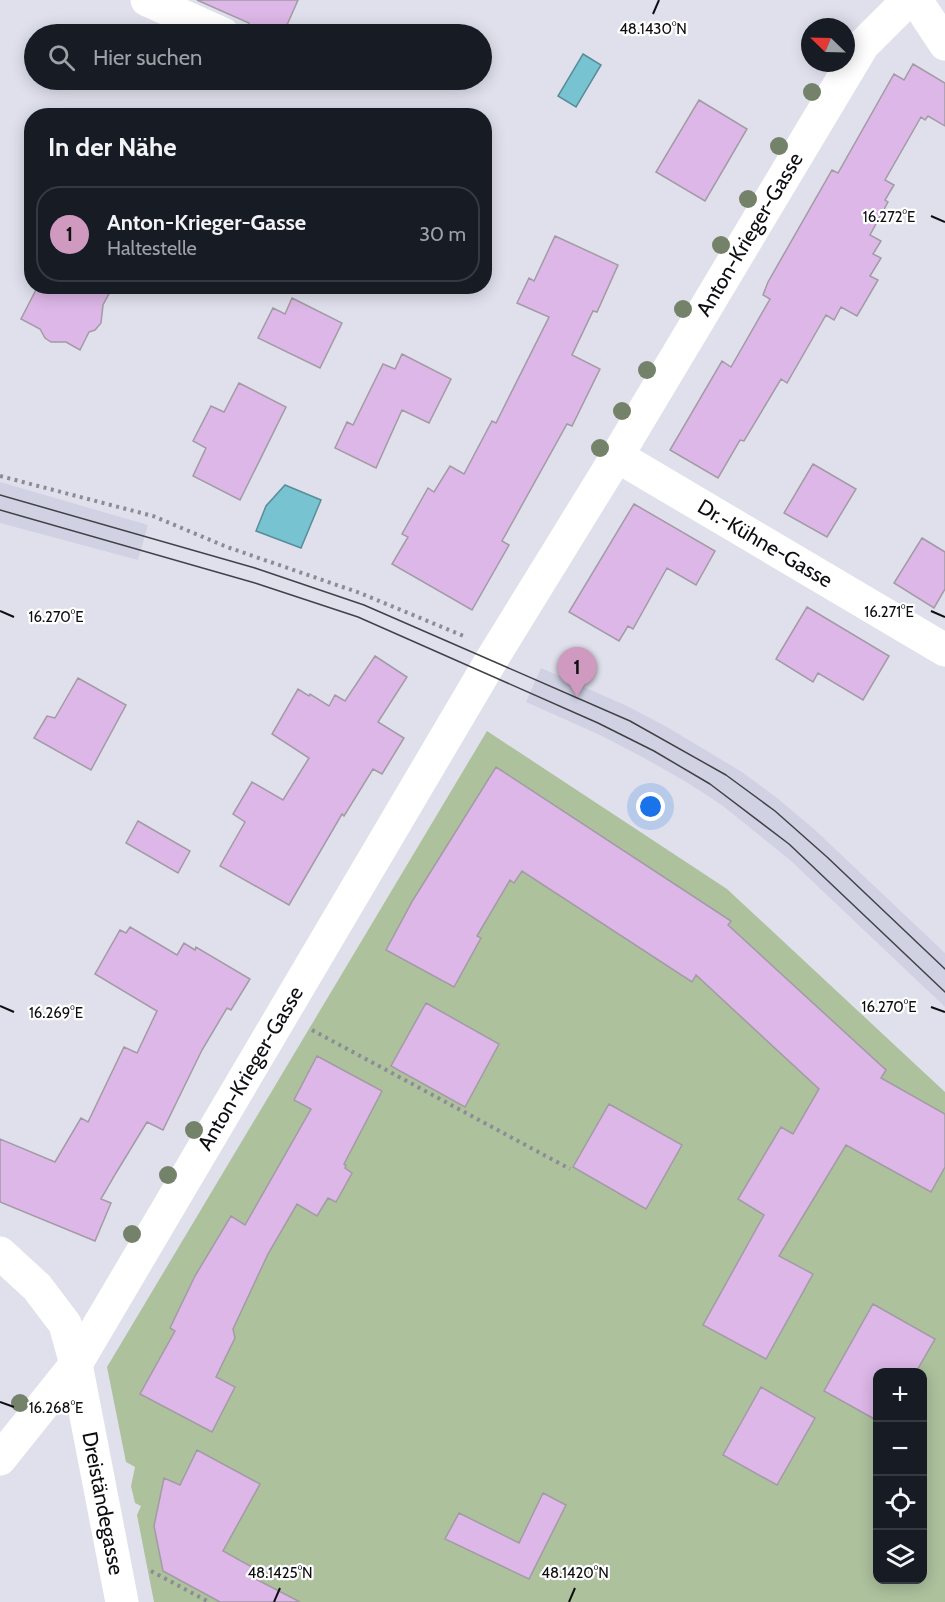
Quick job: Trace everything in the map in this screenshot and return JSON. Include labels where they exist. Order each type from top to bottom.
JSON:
[{"type":"street","points":[[147,0],[201,24]]},
{"type":"street","name":"Anton-Krieger-Gasse","points":[[0,1458],[76,1364],[498,651],[863,45],[908,0]]},
{"type":"street","points":[[916,0],[945,44]]},
{"type":"street","name":"Dr.-Kühne-Gasse","points":[[617,456],[945,650]]},
{"type":"street","name":"Dreiständegasse","points":[[0,1253],[36,1287],[65,1324],[76,1364],[122,1602]]},
{"type":"path","points":[[0,476],[153,516],[227,548],[360,593],[498,651]]},
{"type":"path","points":[[282,1014],[570,1169]]},
{"type":"path","points":[[113,1551],[208,1602]]},
{"type":"shaded area","points":[[0,482],[148,525],[138,560],[0,523]]},
{"type":"shaded area","points":[[541,668],[627,706],[667,727],[742,772],[814,829],[945,953],[945,1007],[790,860],[723,806],[646,759],[600,735],[526,702]]},
{"type":"green space","points":[[487,731],[727,889],[945,1092],[945,1602],[154,1602],[137,1515],[141,1506],[135,1503],[131,1486],[135,1467],[126,1462],[107,1367]]},
{"type":"water","points":[[583,54],[601,65],[576,107],[558,96]]},
{"type":"water","points":[[285,485],[321,500],[301,548],[256,531],[266,506]]},
{"type":"building","points":[[197,0],[298,0],[287,24],[249,23]]},
{"type":"building","points":[[913,64],[945,83],[945,126],[928,116],[925,120],[921,117],[885,180],[894,185],[885,200],[888,202],[870,235],[881,241],[873,254],[881,258],[870,276],[878,280],[857,316],[841,307],[834,320],[826,315],[787,383],[781,379],[744,441],[740,440],[718,478],[670,450],[722,361],[731,367],[770,299],[763,295],[768,282],[832,170],[838,173],[894,74],[904,80]]},
{"type":"building","points":[[699,100],[747,129],[705,201],[656,172]]},
{"type":"building","points":[[555,236],[618,265],[597,312],[593,311],[572,355],[600,369],[572,426],[567,424],[502,541],[509,545],[472,610],[392,564],[408,537],[402,534],[428,488],[434,492],[450,466],[464,474],[492,421],[496,423],[549,317],[517,303],[529,278],[534,281]]},
{"type":"building","points":[[34,294],[109,294],[103,305],[101,323],[95,330],[89,332],[80,350],[66,342],[51,342],[45,338],[40,329],[21,319]]},
{"type":"building","points":[[292,298],[342,323],[320,368],[258,338],[273,308],[285,314]]},
{"type":"building","points":[[402,354],[451,379],[429,423],[402,410],[376,468],[335,448],[347,422],[353,425],[383,364],[395,369]]},
{"type":"building","points":[[239,383],[286,407],[240,500],[193,476],[206,448],[193,441],[211,406],[224,412]]},
{"type":"building","points":[[813,464],[856,489],[827,537],[784,513]]},
{"type":"building","points":[[634,504],[715,551],[696,585],[667,568],[633,629],[628,626],[619,641],[569,612]]},
{"type":"building","points":[[922,538],[945,552],[945,589],[934,608],[894,583]]},
{"type":"building","points":[[807,607],[889,656],[863,700],[818,673],[813,682],[776,659]]},
{"type":"building","points":[[375,656],[407,677],[378,722],[404,738],[382,774],[373,769],[344,816],[342,814],[289,905],[220,866],[245,822],[233,814],[252,782],[283,800],[309,758],[272,734],[298,689],[329,706],[335,695],[345,701]]},
{"type":"building","points":[[78,678],[126,705],[91,770],[34,738],[47,716],[55,718]]},
{"type":"building","points":[[496,767],[731,921],[728,925],[886,1070],[881,1078],[945,1114],[945,1167],[931,1192],[846,1145],[779,1256],[813,1274],[766,1359],[703,1325],[764,1215],[738,1199],[781,1127],[793,1134],[819,1089],[696,975],[692,982],[522,871],[514,883],[510,880],[477,936],[481,938],[454,987],[386,950],[413,900]]},
{"type":"building","points":[[138,821],[190,851],[178,873],[126,843]]},
{"type":"building","points":[[130,927],[177,955],[184,943],[195,950],[196,947],[250,979],[231,1010],[227,1008],[202,1050],[163,1130],[147,1122],[116,1173],[101,1199],[111,1203],[95,1241],[0,1202],[0,1139],[55,1162],[81,1118],[88,1122],[124,1047],[137,1053],[157,1011],[95,974],[120,930],[126,933]]},
{"type":"building","points":[[426,1003],[499,1044],[465,1107],[391,1066]]},
{"type":"building","points":[[317,1056],[382,1091],[344,1164],[345,1168],[352,1173],[336,1202],[328,1198],[317,1216],[297,1204],[268,1254],[233,1329],[235,1338],[216,1377],[235,1387],[212,1432],[140,1394],[175,1331],[170,1328],[195,1276],[231,1216],[245,1225],[311,1109],[294,1100]]},
{"type":"building","points":[[609,1104],[682,1145],[646,1209],[573,1167]]},
{"type":"building","points":[[873,1304],[935,1339],[918,1368],[873,1368],[873,1418],[824,1391]]},
{"type":"building","points":[[761,1387],[815,1418],[777,1485],[723,1455]]},
{"type":"building","points":[[197,1450],[260,1484],[223,1551],[252,1567],[248,1575],[300,1602],[220,1602],[163,1571],[154,1526],[164,1478],[180,1485]]},
{"type":"building","points":[[543,1493],[566,1505],[529,1579],[445,1539],[459,1513],[519,1543]]},
{"type":"tram line","points":[[0,495],[255,568],[364,605],[630,721],[726,775],[775,811],[945,969]]},
{"type":"tram line","points":[[0,510],[255,583],[358,617],[598,723],[654,751],[710,784],[789,844],[945,992]]},
{"type":"place","name":"Anton-Krieger-Gasse","points":[[577,697]]}]
